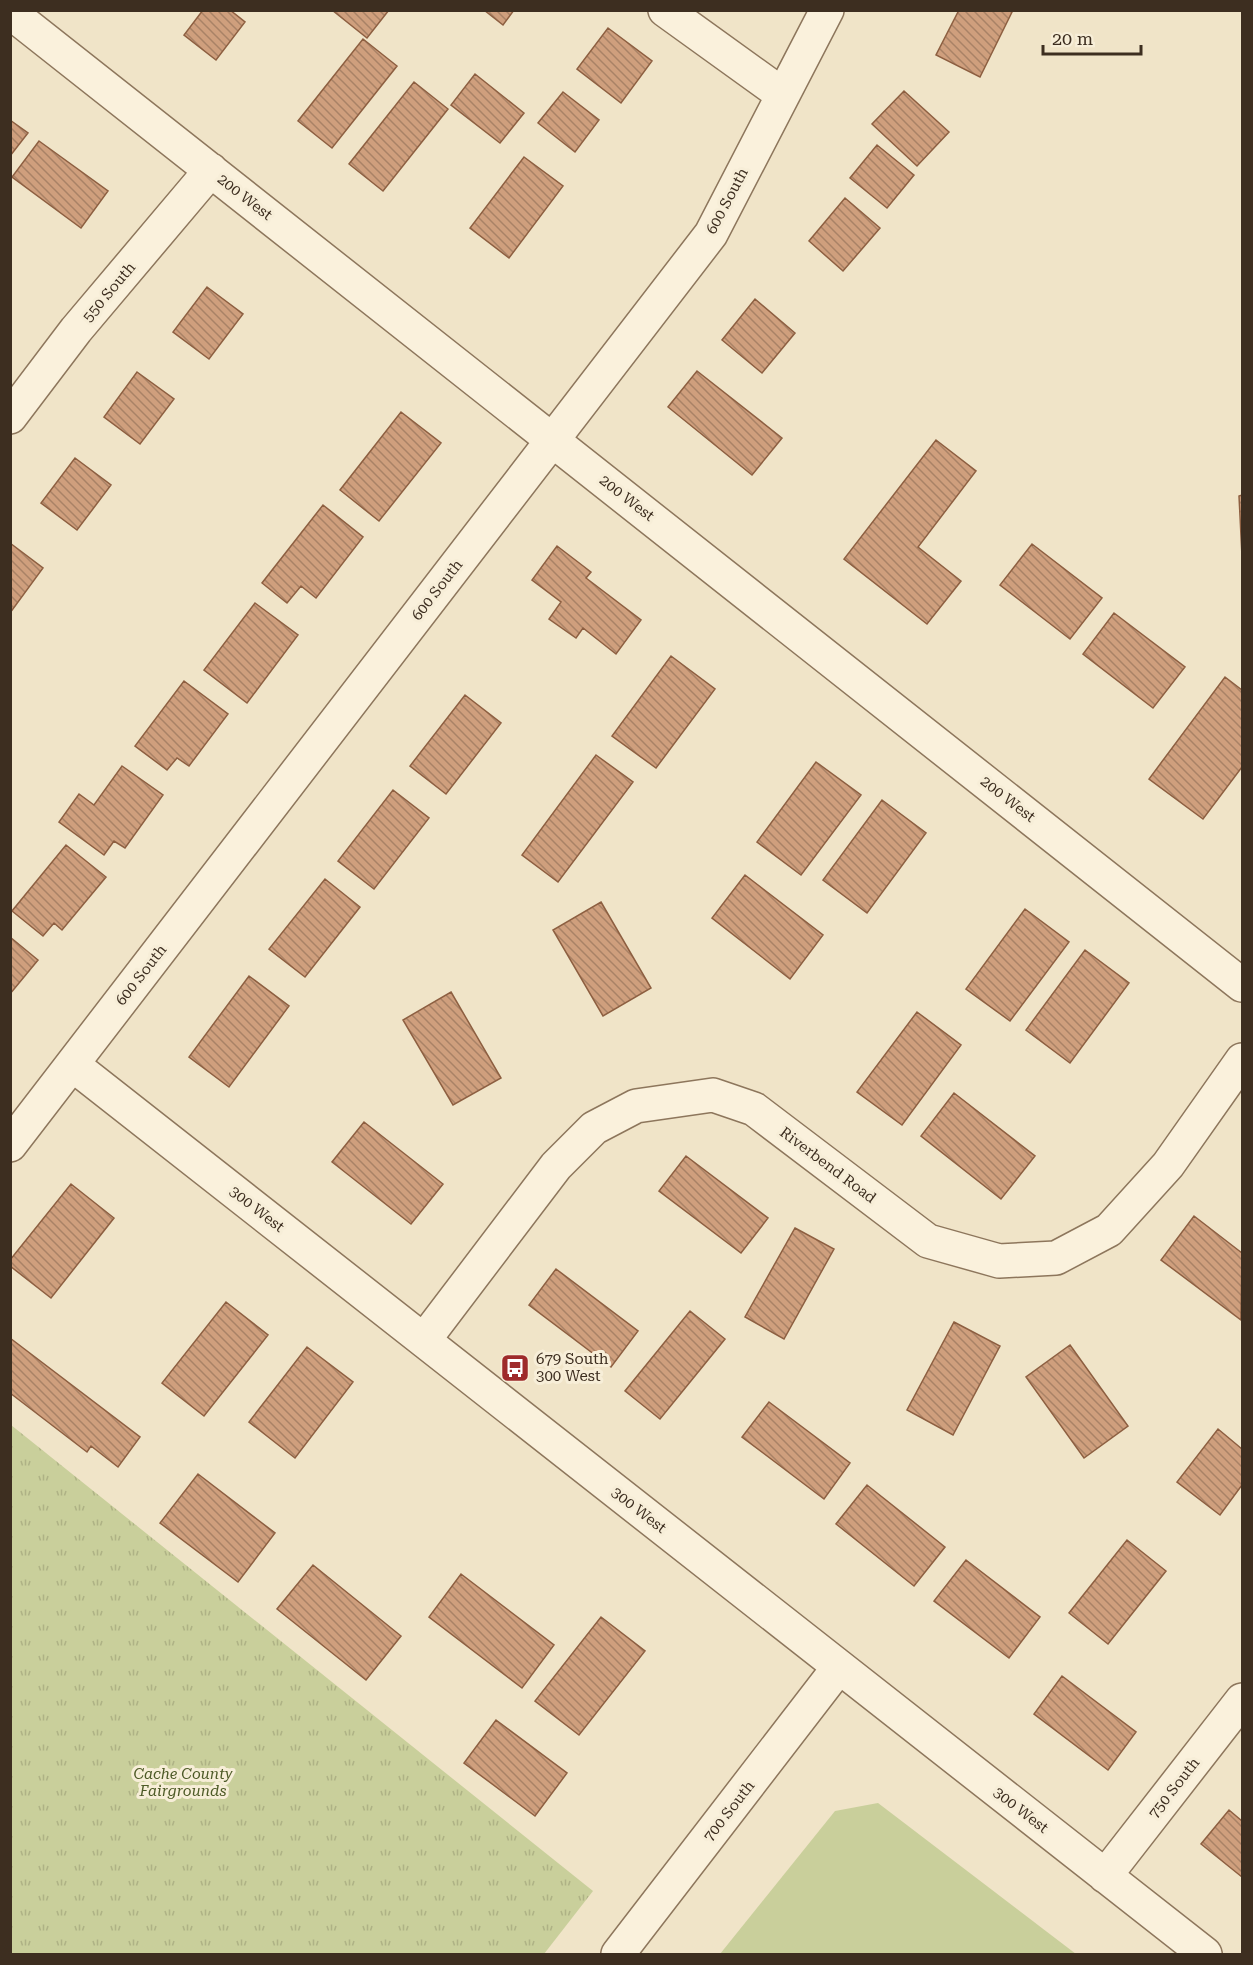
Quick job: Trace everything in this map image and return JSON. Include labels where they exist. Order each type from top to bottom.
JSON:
[{"type":"street","points":[[665,10],[783,95]]},
{"type":"street","name":"600 South","points":[[10,1145],[711,234],[827,10]]},
{"type":"street","name":"200 West","points":[[10,12],[1242,985]]},
{"type":"street","name":"550 South","points":[[10,417],[76,330],[211,170]]},
{"type":"street","name":"Riverbend Road","points":[[424,1340],[556,1166],[594,1128],[636,1106],[713,1095],[754,1109],[928,1241],[999,1261],[1056,1258],[1109,1230],[1168,1165],[1242,1060]]},
{"type":"street","name":"300 West","points":[[73,1065],[1205,1954]]},
{"type":"street","name":"700 South","points":[[618,1954],[839,1667]]},
{"type":"street","name":"750 South","points":[[1105,1876],[1242,1700]]},
{"type":"green space","name":"Cache County Fairgrounds","points":[[11,1425],[593,1891],[544,1954],[11,1954]]},
{"type":"green space","points":[[878,1803],[1076,1954],[720,1954],[835,1811]]},
{"type":"building","points":[[203,10],[230,10],[245,22],[216,60],[184,35]]},
{"type":"building","points":[[332,10],[389,10],[367,38]]},
{"type":"building","points":[[484,10],[514,10],[503,25]]},
{"type":"building","points":[[959,10],[1013,10],[980,77],[936,55]]},
{"type":"building","points":[[608,28],[652,61],[621,103],[577,69]]},
{"type":"building","points":[[363,39],[397,66],[332,148],[298,121]]},
{"type":"building","points":[[475,74],[524,113],[500,143],[451,105]]},
{"type":"building","points":[[414,82],[448,109],[383,191],[349,164]]},
{"type":"building","points":[[904,91],[949,132],[917,166],[872,124]]},
{"type":"building","points":[[563,92],[599,120],[575,152],[538,123]]},
{"type":"building","points":[[10,120],[28,133],[10,156]]},
{"type":"building","points":[[39,141],[108,191],[81,228],[12,177]]},
{"type":"building","points":[[877,145],[914,175],[887,208],[850,178]]},
{"type":"building","points":[[524,157],[563,186],[509,258],[470,228]]},
{"type":"building","points":[[845,198],[880,228],[843,271],[809,241]]},
{"type":"building","points":[[207,287],[243,314],[209,359],[173,332]]},
{"type":"building","points":[[755,299],[795,333],[762,373],[722,340]]},
{"type":"building","points":[[697,371],[782,438],[752,475],[668,407]]},
{"type":"building","points":[[137,372],[174,399],[140,444],[104,417]]},
{"type":"building","points":[[401,412],[441,443],[379,521],[340,490]]},
{"type":"building","points":[[936,440],[976,471],[918,547],[961,581],[927,624],[844,559]]},
{"type":"building","points":[[75,458],[111,485],[77,530],[41,503]]},
{"type":"building","points":[[1242,495],[1242,556],[1239,496]]},
{"type":"building","points":[[323,505],[363,537],[316,598],[301,586],[287,603],[262,583]]},
{"type":"building","points":[[10,543],[43,568],[10,613]]},
{"type":"building","points":[[1032,544],[1102,598],[1070,639],[1000,585]]},
{"type":"building","points":[[557,546],[591,572],[586,578],[641,620],[616,654],[583,628],[576,638],[549,619],[561,602],[532,580]]},
{"type":"building","points":[[255,603],[298,635],[247,703],[204,670]]},
{"type":"building","points":[[1114,613],[1185,667],[1153,708],[1083,654]]},
{"type":"building","points":[[671,656],[715,689],[656,768],[612,736]]},
{"type":"building","points":[[1225,677],[1242,690],[1242,767],[1203,819],[1149,779]]},
{"type":"building","points":[[184,681],[228,714],[189,766],[177,758],[167,770],[135,746]]},
{"type":"building","points":[[465,695],[501,723],[446,794],[410,766]]},
{"type":"building","points":[[596,755],[633,782],[558,882],[522,855]]},
{"type":"building","points":[[816,762],[861,795],[801,875],[757,842]]},
{"type":"building","points":[[122,766],[163,795],[125,848],[114,841],[104,855],[59,822],[79,794],[94,805]]},
{"type":"building","points":[[393,790],[429,818],[374,889],[338,861]]},
{"type":"building","points":[[882,800],[926,833],[867,913],[823,880]]},
{"type":"building","points":[[66,845],[106,877],[62,930],[54,923],[43,936],[12,911]]},
{"type":"building","points":[[745,875],[823,935],[790,979],[712,918]]},
{"type":"building","points":[[325,879],[360,907],[305,977],[269,949]]},
{"type":"building","points":[[601,902],[651,988],[603,1016],[553,930]]},
{"type":"building","points":[[1025,909],[1069,942],[1010,1021],[966,989]]},
{"type":"building","points":[[10,937],[38,960],[10,994]]},
{"type":"building","points":[[1085,950],[1129,983],[1070,1063],[1026,1030]]},
{"type":"building","points":[[249,976],[289,1006],[229,1087],[189,1057]]},
{"type":"building","points":[[451,992],[501,1078],[453,1105],[403,1020]]},
{"type":"building","points":[[917,1012],[961,1045],[902,1125],[857,1092]]},
{"type":"building","points":[[954,1093],[1035,1156],[1001,1199],[921,1136]]},
{"type":"building","points":[[364,1122],[443,1184],[411,1224],[332,1162]]},
{"type":"building","points":[[686,1156],[768,1218],[741,1253],[659,1191]]},
{"type":"building","points":[[71,1184],[114,1218],[51,1298],[10,1266],[10,1260]]},
{"type":"building","points":[[1194,1216],[1242,1253],[1241,1320],[1161,1260]]},
{"type":"building","points":[[795,1228],[834,1249],[784,1339],[745,1317]]},
{"type":"building","points":[[556,1269],[638,1331],[611,1367],[529,1305]]},
{"type":"building","points":[[226,1302],[268,1335],[204,1416],[162,1383]]},
{"type":"building","points":[[690,1311],[725,1339],[660,1419],[625,1391]]},
{"type":"building","points":[[954,1322],[1000,1346],[953,1435],[907,1410]]},
{"type":"building","points":[[10,1338],[140,1437],[118,1467],[91,1446],[87,1452],[10,1393]]},
{"type":"building","points":[[1070,1345],[1128,1426],[1084,1458],[1026,1377]]},
{"type":"building","points":[[307,1347],[353,1382],[295,1458],[249,1422]]},
{"type":"building","points":[[769,1402],[850,1463],[824,1499],[742,1437]]},
{"type":"building","points":[[1218,1429],[1242,1449],[1242,1485],[1220,1515],[1177,1482]]},
{"type":"building","points":[[198,1474],[275,1533],[238,1582],[160,1523]]},
{"type":"building","points":[[867,1485],[945,1547],[914,1586],[836,1524]]},
{"type":"building","points":[[1127,1540],[1166,1571],[1108,1644],[1069,1613]]},
{"type":"building","points":[[966,1560],[1040,1617],[1009,1658],[934,1601]]},
{"type":"building","points":[[313,1565],[401,1636],[366,1680],[277,1609]]},
{"type":"building","points":[[461,1574],[554,1645],[522,1688],[429,1617]]},
{"type":"building","points":[[601,1617],[645,1651],[579,1735],[535,1701]]},
{"type":"building","points":[[1062,1676],[1136,1732],[1108,1770],[1034,1714]]},
{"type":"building","points":[[496,1720],[567,1773],[535,1816],[464,1763]]},
{"type":"building","points":[[1229,1810],[1242,1821],[1242,1877],[1201,1844]]},
{"type":"place","name":"679 South 300 West","points":[[515,1368]]}]
